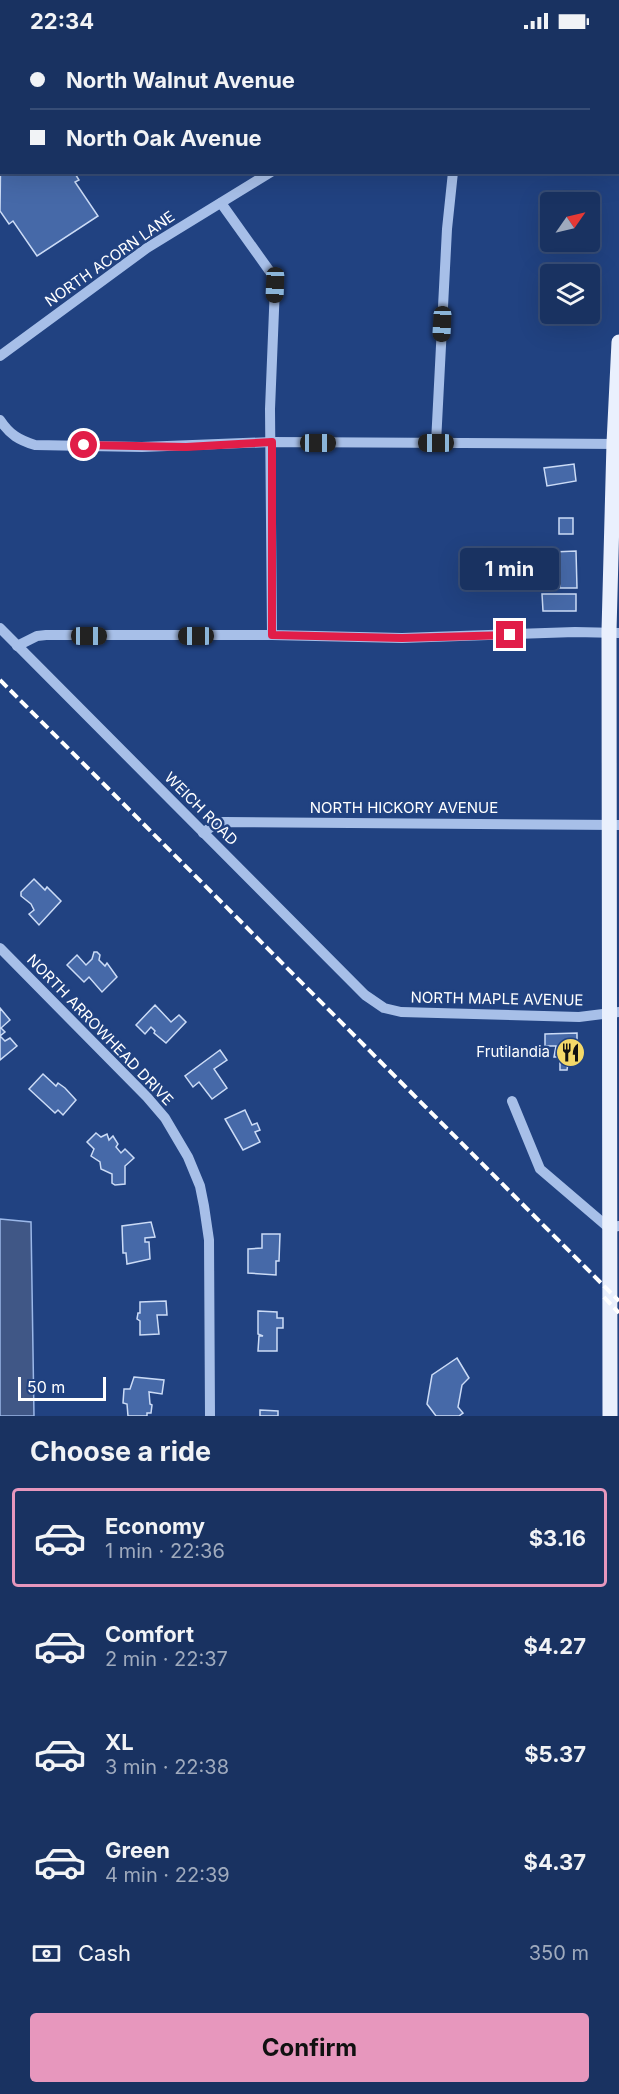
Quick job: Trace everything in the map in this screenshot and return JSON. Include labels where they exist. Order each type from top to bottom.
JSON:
[{"type":"main road","points":[[610,1416],[614,1227],[614,632],[619,342]]},
{"type":"street","name":"NORTH ACORN LANE","points":[[0,356],[147,248],[268,174]]},
{"type":"street","points":[[436,443],[447,229],[453,174]]},
{"type":"street","points":[[221,203],[271,273],[275,285],[270,409],[272,635]]},
{"type":"street","points":[[0,420],[8,432],[20,440],[35,445],[142,447],[272,442],[616,444]]},
{"type":"street","name":"WEICH ROAD","points":[[0,628],[365,995],[384,1008]]},
{"type":"street","points":[[17,646],[37,636],[46,635],[272,635],[402,638],[614,632]]},
{"type":"street","name":"NORTH HICKORY AVENUE","points":[[202,833],[215,824],[224,822],[614,825]]},
{"type":"street","name":"NORTH ARROWHEAD DRIVE","points":[[0,948],[147,1097],[165,1118],[188,1157],[200,1186],[209,1240],[210,1416]]},
{"type":"street","name":"NORTH MAPLE AVENUE","points":[[384,1008],[401,1012],[579,1017],[615,1013]]},
{"type":"street","points":[[512,1101],[540,1169],[614,1227]]},
{"type":"water","points":[[0,1219],[31,1222],[34,1416],[0,1416]]},
{"type":"building","points":[[0,174],[75,174],[79,180],[75,182],[98,216],[37,256],[13,221],[9,224],[0,211]]},
{"type":"building","points":[[574,464],[576,481],[547,486],[544,468]]},
{"type":"building","points":[[559,518],[573,518],[573,534],[559,534]]},
{"type":"building","points":[[576,551],[577,588],[560,588],[560,574],[553,574],[553,552]]},
{"type":"building","points":[[542,594],[576,594],[576,611],[543,611]]},
{"type":"building","points":[[34,879],[45,890],[47,887],[61,901],[39,925],[29,914],[34,910],[31,904],[21,896],[21,892]]},
{"type":"building","points":[[94,952],[100,955],[99,960],[105,966],[107,963],[117,977],[102,992],[89,977],[84,982],[67,965],[77,955],[86,965],[92,959]]},
{"type":"building","points":[[155,1005],[171,1022],[179,1015],[186,1022],[166,1043],[154,1033],[151,1027],[145,1034],[136,1025]]},
{"type":"building","points":[[0,1008],[10,1020],[1,1028],[5,1032],[0,1036]]},
{"type":"building","points":[[577,1033],[577,1062],[568,1063],[567,1070],[560,1070],[560,1057],[554,1057],[556,1046],[545,1046],[545,1034]]},
{"type":"building","points":[[0,1036],[5,1041],[10,1038],[17,1046],[0,1060]]},
{"type":"building","points":[[220,1050],[227,1060],[214,1069],[227,1088],[212,1099],[199,1082],[193,1087],[185,1076]]},
{"type":"building","points":[[43,1074],[56,1086],[58,1083],[65,1088],[76,1100],[63,1115],[58,1110],[55,1113],[29,1089]]},
{"type":"building","points":[[245,1110],[252,1125],[257,1123],[260,1130],[255,1132],[260,1142],[243,1150],[225,1119]]},
{"type":"building","points":[[96,1133],[101,1137],[107,1134],[109,1140],[113,1136],[118,1144],[116,1147],[121,1153],[125,1149],[134,1158],[125,1166],[125,1184],[112,1183],[112,1174],[101,1169],[100,1162],[91,1156],[94,1149],[87,1142]]},
{"type":"building","points":[[151,1222],[155,1237],[145,1238],[145,1242],[149,1242],[150,1259],[127,1264],[126,1253],[123,1253],[122,1226]]},
{"type":"building","points":[[262,1234],[280,1234],[276,1275],[248,1273],[248,1249],[262,1248]]},
{"type":"building","points":[[166,1301],[167,1315],[157,1315],[159,1334],[140,1335],[140,1321],[137,1319],[140,1313],[140,1302]]},
{"type":"building","points":[[258,1311],[277,1312],[277,1318],[283,1318],[283,1328],[277,1328],[277,1351],[258,1351],[259,1336],[263,1336],[258,1334]]},
{"type":"building","points":[[457,1358],[469,1378],[462,1385],[458,1407],[463,1413],[459,1416],[436,1416],[427,1404],[432,1375]]},
{"type":"building","points":[[134,1377],[164,1380],[162,1394],[149,1392],[152,1405],[151,1413],[147,1413],[147,1416],[128,1416],[127,1404],[123,1403],[124,1389],[130,1389]]},
{"type":"building","points":[[260,1410],[278,1411],[278,1416],[260,1416]]},
{"type":"railway","points":[[0,680],[619,1301]]},
{"type":"railway","points":[[604,1297],[619,1313]]},
{"type":"place","name":"Frutilandia","points":[[571,1052]]},
{"type":"route","points":[[84,445],[186,447],[272,442],[272,635],[402,638],[510,635]]}]
